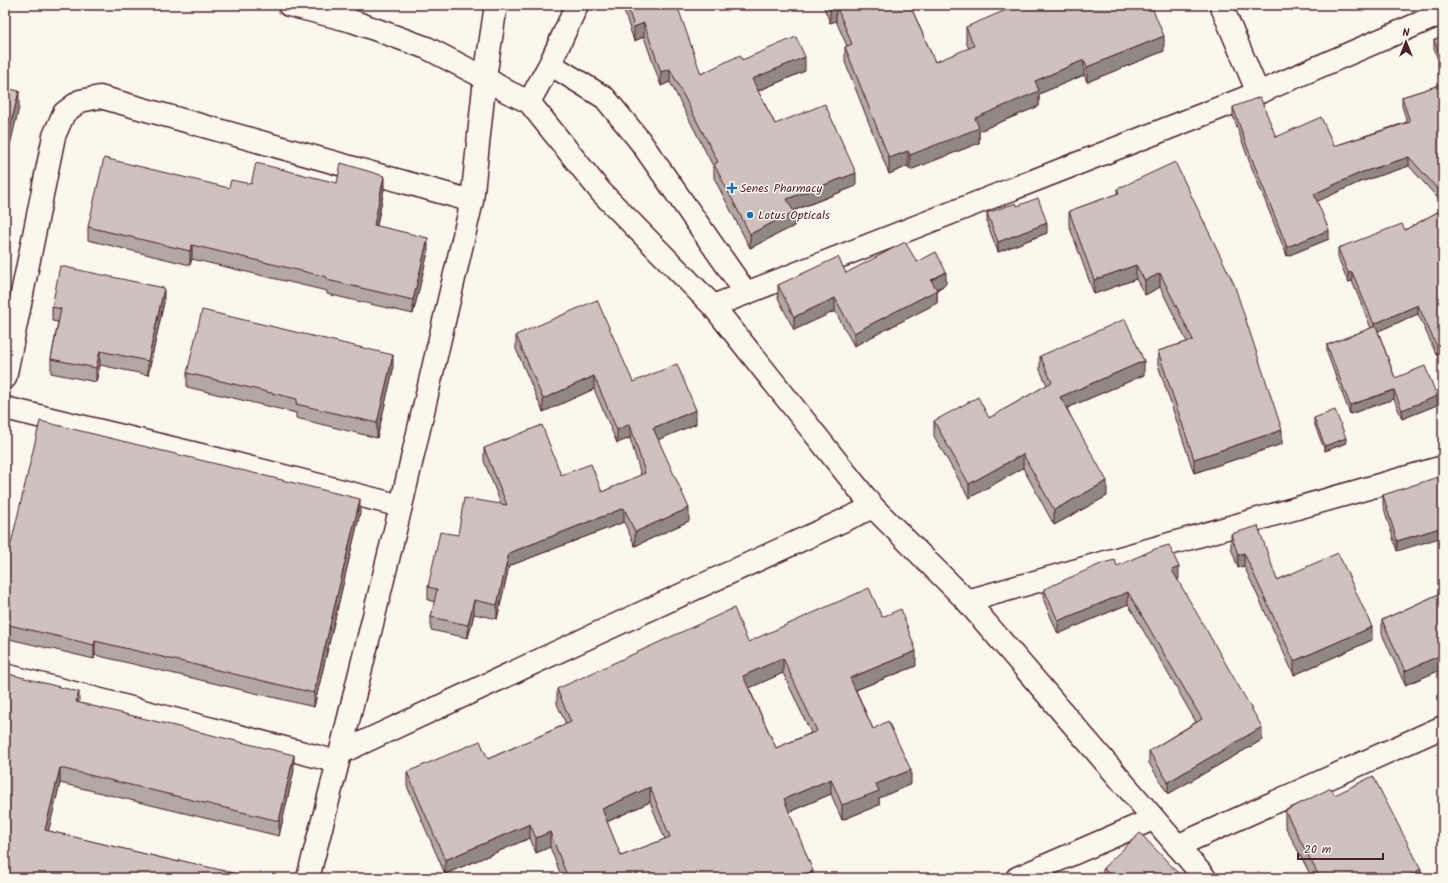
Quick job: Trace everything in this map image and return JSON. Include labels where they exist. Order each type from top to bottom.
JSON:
[{"type":"street","points":[[289,5],[352,21],[428,48],[529,102],[602,192],[713,306],[873,507],[967,601],[1205,878]]},
{"type":"street","points":[[308,878],[401,506],[472,201],[485,78],[496,5]]},
{"type":"street","points":[[529,102],[550,64],[577,5]]},
{"type":"street","points":[[1221,5],[1258,93]]},
{"type":"street","points":[[713,306],[1258,93],[1443,13]]},
{"type":"street","points":[[550,64],[605,98],[640,141],[746,293]]},
{"type":"street","points":[[6,367],[54,136],[64,113],[80,100],[100,97],[472,201]]},
{"type":"street","points":[[5,408],[205,456],[401,506]]},
{"type":"street","points":[[967,601],[1443,467]]},
{"type":"street","points":[[5,675],[339,757],[590,636],[873,507]]},
{"type":"street","points":[[1177,846],[1443,727]]},
{"type":"street","points":[[1017,878],[1153,819]]},
{"type":"building","points":[[627,5],[677,5],[701,74],[740,55],[742,60],[796,37],[805,57],[752,79],[775,124],[825,104],[856,173],[787,199],[794,212],[750,234],[714,164],[718,162],[670,69],[661,72],[644,23],[634,27]]},
{"type":"building","points":[[829,5],[836,5],[830,8]]},
{"type":"building","points":[[836,5],[910,5],[935,62],[974,46],[966,27],[1018,5],[1151,5],[1164,36],[1087,67],[1084,60],[1035,81],[1039,91],[975,118],[979,128],[910,155],[908,151],[889,158],[845,47],[852,44]]},
{"type":"building","points":[[1443,36],[1443,64],[1434,40]]},
{"type":"building","points":[[1443,84],[1443,195],[1409,157],[1360,173],[1314,194],[1329,230],[1287,247],[1233,107],[1260,97],[1276,137],[1321,117],[1334,146],[1410,122],[1402,97]]},
{"type":"building","points":[[5,88],[19,91],[5,148]]},
{"type":"building","points":[[104,158],[229,188],[231,180],[251,184],[256,163],[337,183],[341,163],[384,176],[374,225],[428,238],[413,300],[327,280],[327,277],[192,245],[190,251],[88,227]]},
{"type":"building","points":[[1175,162],[1234,284],[1282,430],[1194,459],[1158,351],[1193,340],[1160,273],[1145,281],[1136,265],[1094,280],[1069,211],[1119,193],[1117,189]]},
{"type":"building","points":[[1038,198],[1047,223],[998,242],[987,213],[1016,203],[1017,206]]},
{"type":"building","points":[[1443,209],[1443,345],[1437,347],[1418,305],[1374,324],[1352,272],[1348,273],[1338,248],[1402,224],[1405,230]]},
{"type":"building","points":[[905,242],[917,262],[936,252],[946,272],[931,280],[937,290],[854,333],[835,298],[794,317],[778,285],[838,257],[846,273]]},
{"type":"building","points":[[60,266],[164,288],[148,361],[100,351],[96,368],[51,359],[61,309],[52,307]]},
{"type":"building","points":[[597,300],[633,382],[677,364],[696,410],[653,428],[689,508],[635,532],[624,508],[509,553],[497,605],[474,600],[468,625],[431,617],[437,589],[428,587],[440,532],[458,535],[464,498],[507,505],[484,448],[542,425],[561,475],[591,464],[602,492],[645,473],[630,424],[617,430],[594,376],[543,399],[516,335]]},
{"type":"building","points":[[202,310],[393,355],[377,423],[296,404],[297,399],[187,373]]},
{"type":"building","points":[[1125,319],[1144,361],[1060,397],[1107,481],[1054,510],[1023,454],[969,484],[934,421],[978,397],[989,418],[1052,382],[1040,356]]},
{"type":"building","points":[[1376,326],[1395,378],[1425,366],[1437,396],[1402,410],[1394,390],[1350,405],[1327,345]]},
{"type":"building","points":[[1335,410],[1346,438],[1325,446],[1314,418]]},
{"type":"building","points":[[40,421],[360,499],[314,693],[95,641],[94,645],[5,624],[5,569]]},
{"type":"building","points":[[1438,477],[1443,493],[1443,527],[1397,541],[1383,495]]},
{"type":"building","points":[[1258,526],[1277,580],[1338,553],[1372,627],[1294,661],[1244,553],[1238,555],[1231,534]]},
{"type":"building","points":[[1169,545],[1179,567],[1172,570],[1262,727],[1168,782],[1149,751],[1202,719],[1128,592],[1058,621],[1044,589],[1103,563],[1115,560],[1117,566],[1155,549]]},
{"type":"building","points":[[869,588],[882,617],[901,609],[916,651],[850,678],[873,729],[888,721],[911,770],[876,784],[879,791],[842,805],[831,779],[784,799],[813,871],[796,878],[568,878],[550,832],[536,838],[530,824],[445,860],[407,772],[480,741],[488,759],[571,722],[557,689],[734,608],[748,642]],"holes":[[[783,658],[817,731],[776,748],[743,676]],[[650,787],[670,837],[621,856],[602,809]]]},
{"type":"building","points":[[1443,592],[1443,654],[1405,671],[1382,620]]},
{"type":"building","points":[[5,673],[79,692],[76,702],[294,755],[279,821],[60,768],[45,830],[254,878],[5,878]]},
{"type":"building","points":[[1373,776],[1421,869],[1404,878],[1320,878],[1285,811],[1331,788],[1335,795]]},
{"type":"building","points":[[1140,833],[1183,878],[1113,878],[1103,868]]},
{"type":"place","name":"Senes Pharmacy","points":[[732,188]]},
{"type":"place","name":"Lotus Opticals","points":[[750,215]]}]
